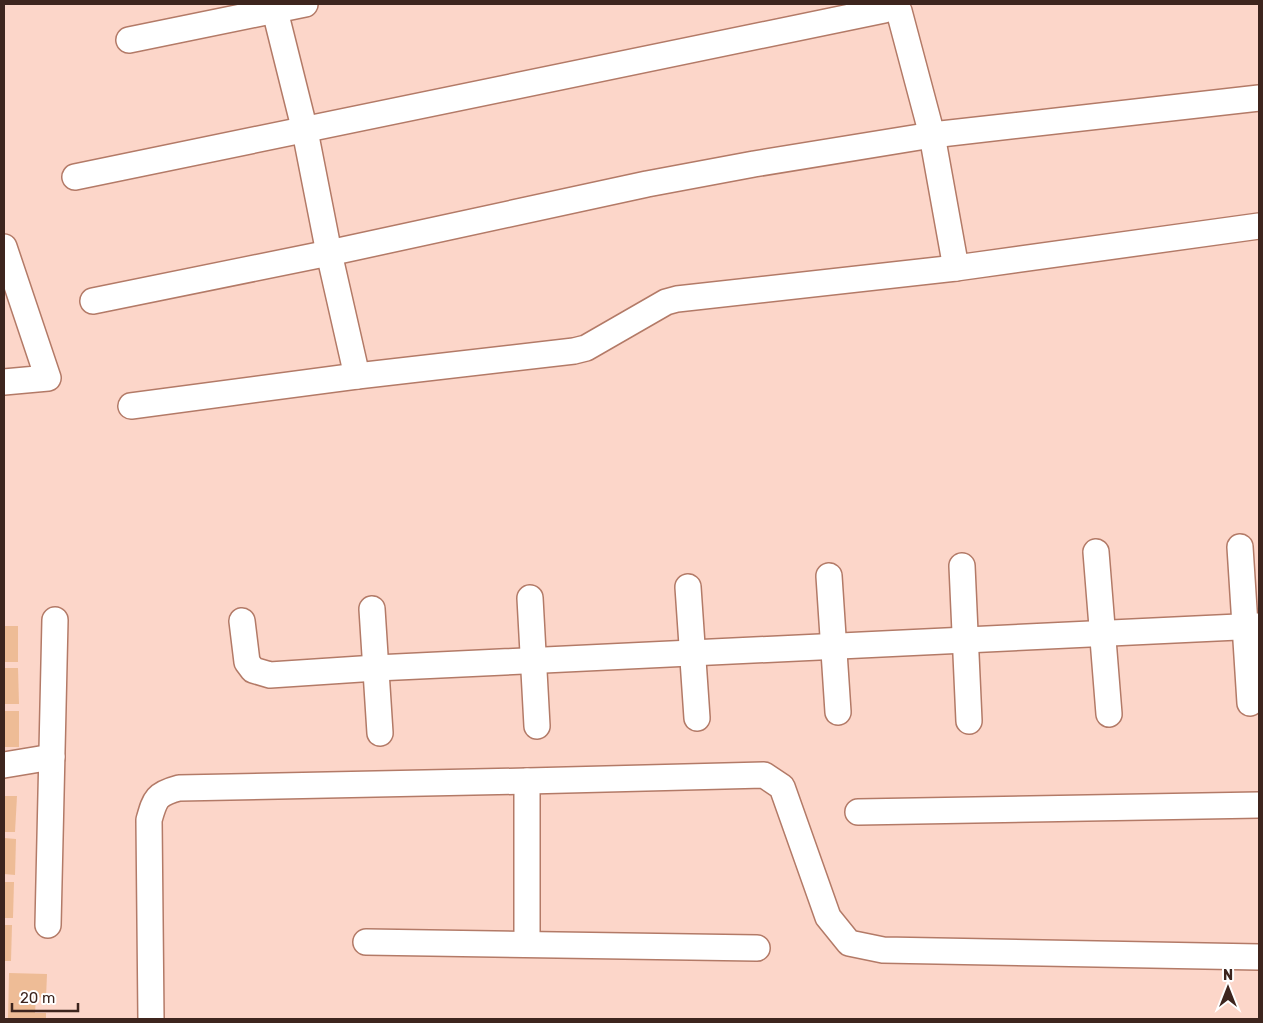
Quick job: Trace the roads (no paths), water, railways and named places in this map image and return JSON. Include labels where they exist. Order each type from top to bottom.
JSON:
[{"type":"street","points":[[129,40],[305,4]]},
{"type":"street","points":[[75,177],[305,131],[893,7],[932,135],[956,268]]},
{"type":"street","points":[[275,11],[305,131],[329,253],[357,376]]},
{"type":"street","points":[[93,302],[647,184],[763,163],[932,135],[1259,98]]},
{"type":"street","points":[[131,406],[586,348],[666,302],[677,299],[956,268],[1259,226]]},
{"type":"street","points":[[4,247],[48,378],[4,382]]},
{"type":"street","points":[[1240,547],[1252,626],[1250,703]]},
{"type":"street","points":[[1096,552],[1109,714]]},
{"type":"street","points":[[962,566],[969,721]]},
{"type":"street","points":[[829,576],[838,712]]},
{"type":"street","points":[[688,587],[697,718]]},
{"type":"street","points":[[530,598],[536,726]]},
{"type":"street","points":[[372,609],[380,733]]},
{"type":"street","points":[[48,925],[55,620]]},
{"type":"street","points":[[242,621],[247,662],[253,670],[270,675],[533,660],[1252,626]]},
{"type":"street","points":[[4,765],[52,756]]},
{"type":"street","points":[[151,1019],[150,820],[154,801],[163,792],[178,788],[527,782],[764,774],[782,787],[828,917],[849,943],[883,950],[1259,957]]},
{"type":"street","points":[[527,782],[527,944]]},
{"type":"street","points":[[858,812],[1259,804]]},
{"type":"street","points":[[366,942],[757,948]]}]
